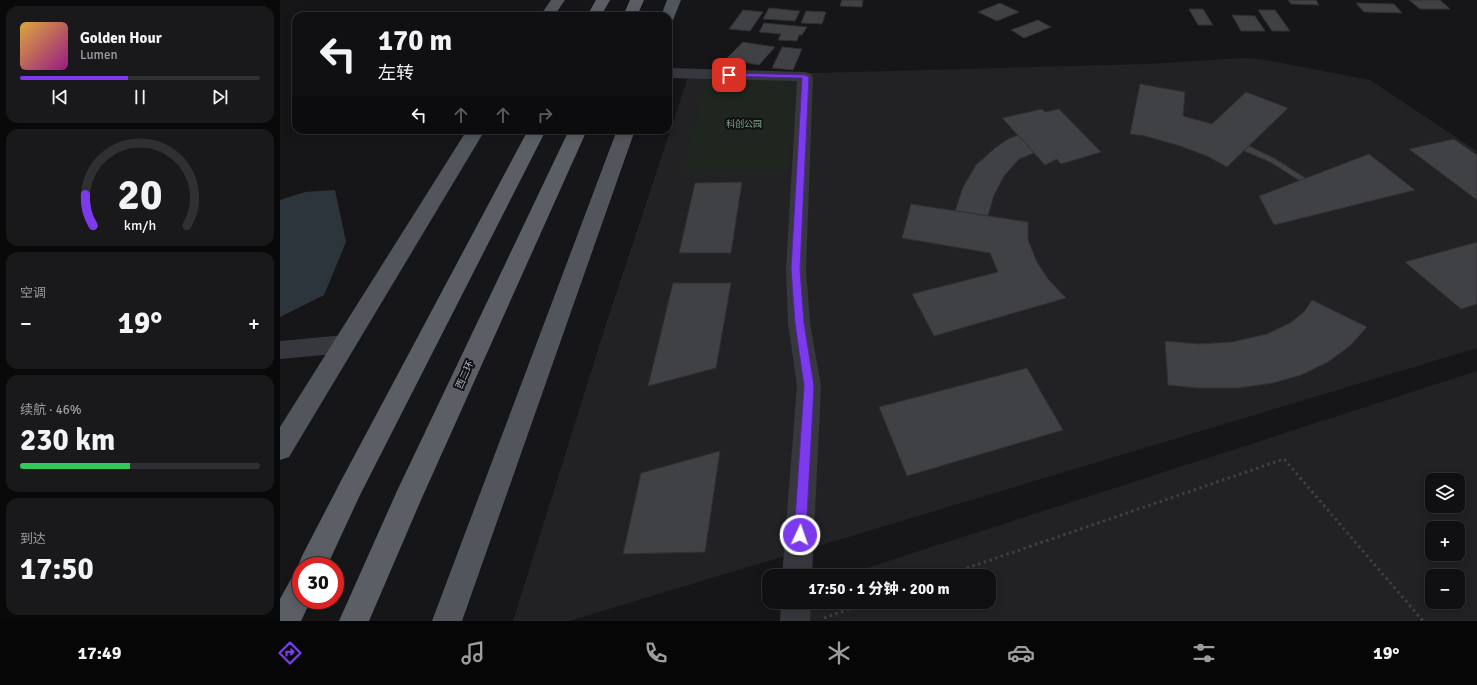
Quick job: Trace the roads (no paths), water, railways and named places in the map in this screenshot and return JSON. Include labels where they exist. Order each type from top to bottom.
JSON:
[{"type":"highway","points":[[596,12],[602,0]]},
{"type":"highway","points":[[632,12],[637,0]]},
{"type":"highway","points":[[316,557],[350,487],[534,134]]},
{"type":"highway","name":"西二环","points":[[354,621],[407,500],[576,134]]},
{"type":"highway","points":[[285,621],[292,607]]},
{"type":"main road","points":[[550,12],[558,0]]},
{"type":"main road","points":[[670,12],[674,0]]},
{"type":"main road","points":[[280,449],[474,134]]},
{"type":"main road","points":[[447,621],[625,134]]},
{"type":"street","points":[[672,74],[805,77],[796,269],[799,323],[809,386],[798,569]]},
{"type":"street","points":[[280,350],[345,344]]},
{"type":"street","points":[[801,609],[808,620]]},
{"type":"park label","name":"科创公园","points":[[744,124]]}]
